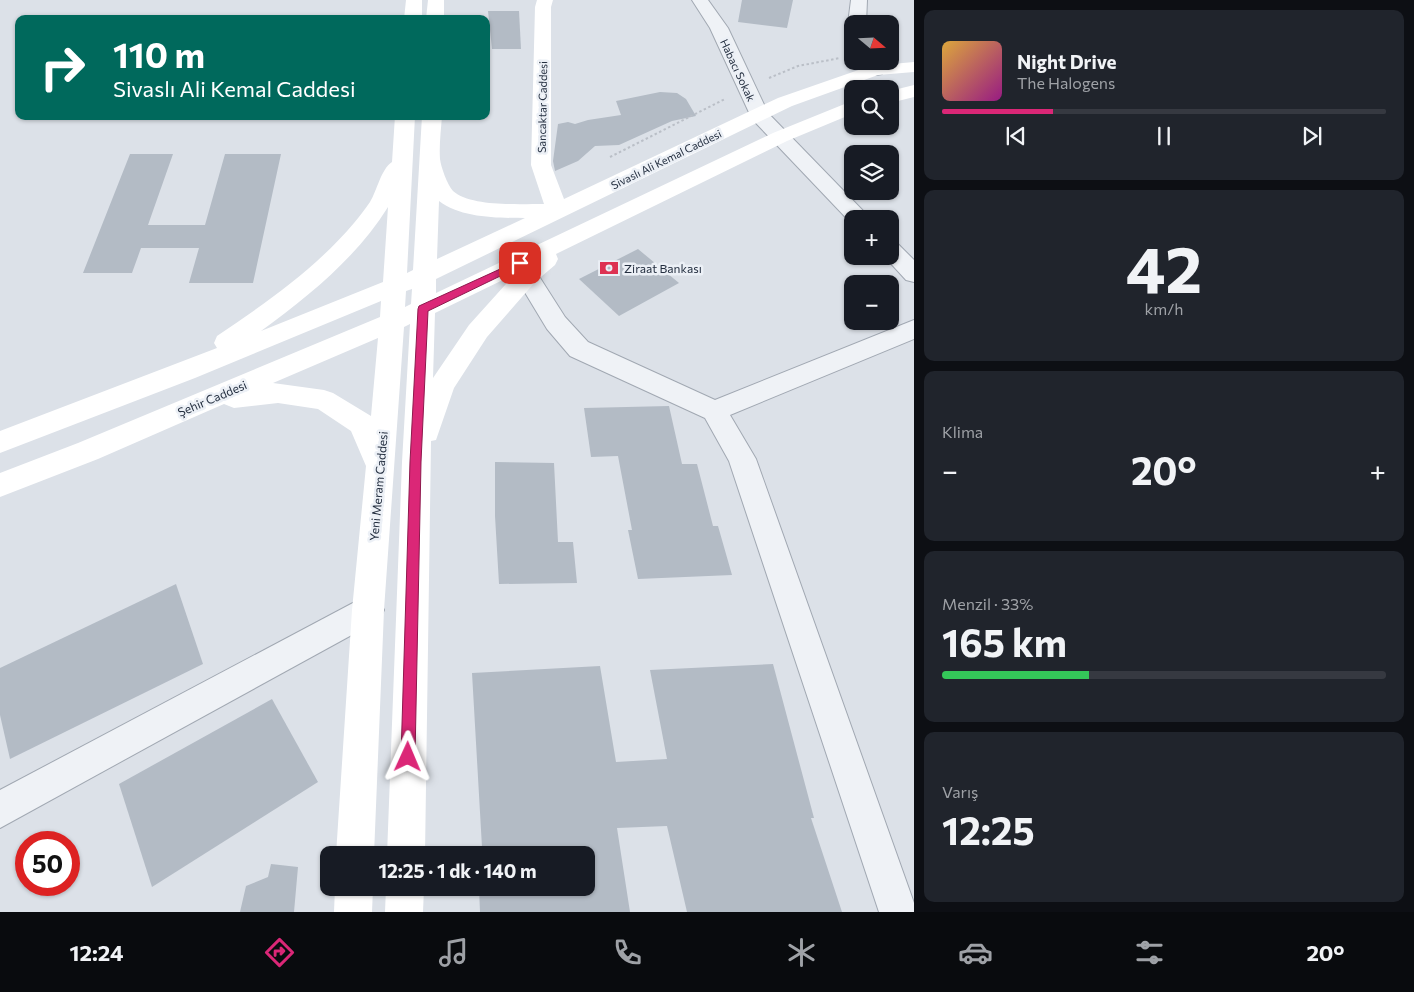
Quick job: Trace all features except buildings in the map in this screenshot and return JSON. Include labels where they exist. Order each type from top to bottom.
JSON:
[{"type":"main road","points":[[413,15],[414,0]]},
{"type":"main road","points":[[435,15],[436,0]]},
{"type":"main road","name":"Sancaktar Caddesi","points":[[545,0],[543,7],[541,165],[557,211]]},
{"type":"main road","name":"Sivaslı Ali Kemal Caddesi","points":[[899,67],[914,67]]},
{"type":"main road","name":"Sivaslı Ali Kemal Caddesi","points":[[426,274],[785,102],[863,70]]},
{"type":"main road","points":[[899,95],[914,91]]},
{"type":"main road","points":[[423,309],[780,137],[844,110]]},
{"type":"main road","name":"Yeni Meram Caddesi","points":[[356,846],[368,610],[392,321],[405,120]]},
{"type":"main road","points":[[406,846],[416,462],[432,120]]},
{"type":"main road","points":[[186,371],[269,313],[334,260],[377,207],[402,156]]},
{"type":"main road","points":[[430,158],[436,180],[448,197],[474,207],[557,211]]},
{"type":"main road","points":[[416,462],[442,385],[478,331],[527,276],[568,240]]},
{"type":"main road","points":[[0,442],[186,371],[426,274]]},
{"type":"main road","name":"Şehir Caddesi","points":[[0,485],[88,451],[423,309]]},
{"type":"main road","points":[[203,402],[278,393],[324,400],[362,424],[380,466]]},
{"type":"main road","points":[[352,912],[353,896]]},
{"type":"main road","points":[[404,912],[405,896]]},
{"type":"street","name":"Habacı Sokak","points":[[700,0],[719,28],[758,115],[851,210]]},
{"type":"street","points":[[858,15],[859,0]]},
{"type":"street","points":[[899,258],[914,274]]},
{"type":"street","points":[[527,276],[556,323],[579,350],[714,411],[742,459],[898,912]]},
{"type":"street","points":[[714,411],[914,330]]},
{"type":"street","points":[[0,810],[368,610]]},
{"type":"path","points":[[609,158],[746,88],[798,66],[843,57]]},
{"type":"place","name":"Ziraat Bankası","points":[[609,268]]},
{"type":"route","points":[[408,757],[416,462],[423,309],[520,263]]}]
